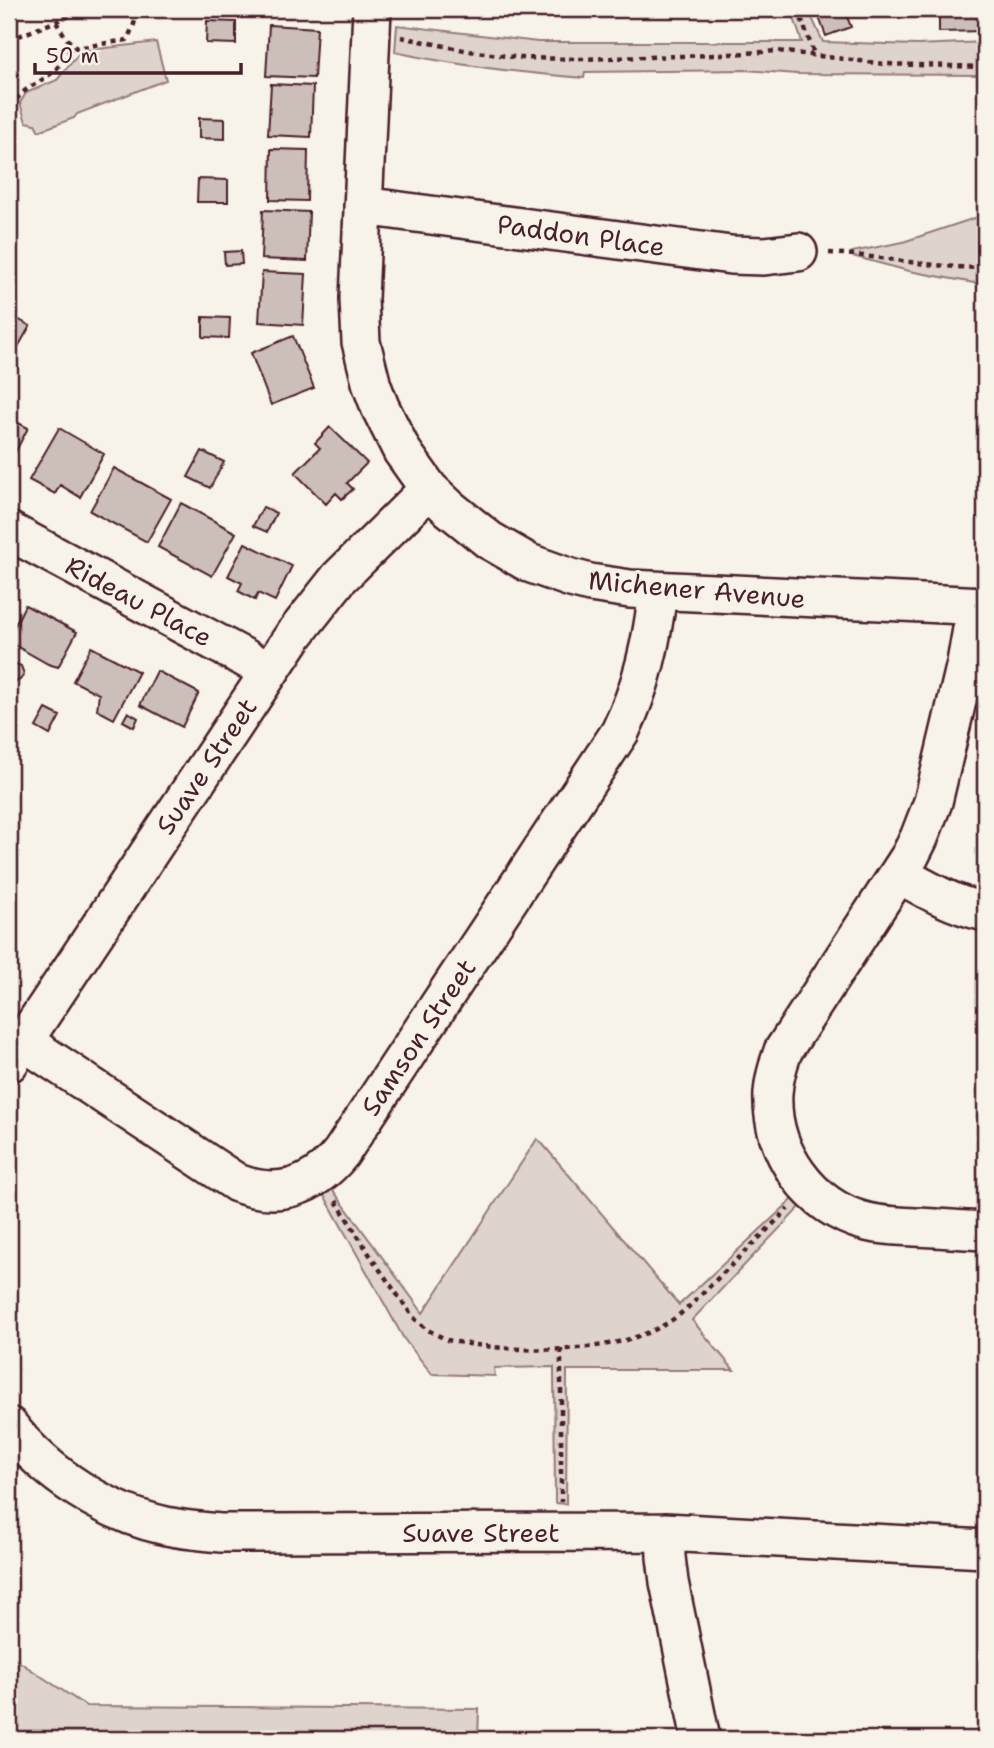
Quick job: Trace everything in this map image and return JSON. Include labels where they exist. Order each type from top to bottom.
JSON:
[{"type":"street","name":"Michener Avenue","points":[[382,22],[363,206],[359,322],[366,363],[377,400],[402,451],[429,489],[489,540],[529,563],[590,583],[658,591],[980,606]]},
{"type":"street","name":"Paddon Place","points":[[363,206],[732,255],[764,256],[798,252]]},
{"type":"street","name":"Suave Street","points":[[16,1052],[307,617],[339,578],[429,489]]},
{"type":"street","name":"Rideau Place","points":[[9,531],[270,671]]},
{"type":"street","name":"Samson Street","points":[[16,1052],[237,1183],[250,1188],[277,1190],[307,1182],[320,1175],[341,1153],[615,740],[628,715],[642,677],[654,630],[658,591]]},
{"type":"street","points":[[980,606],[933,802],[919,838],[899,874],[783,1051],[775,1073],[773,1095],[774,1116],[787,1156],[808,1188],[835,1209],[850,1217],[887,1225],[985,1231]]},
{"type":"street","points":[[899,874],[939,897],[985,912]]},
{"type":"street","name":"Suave Street","points":[[9,1426],[51,1469],[105,1504],[154,1522],[193,1531],[665,1532],[985,1549]]},
{"type":"street","points":[[665,1532],[669,1582],[701,1739]]},
{"type":"path","points":[[9,40],[87,9]]},
{"type":"path","points":[[56,22],[76,48],[127,40],[139,9]]},
{"type":"path","points":[[798,9],[814,54]]},
{"type":"path","points":[[382,22],[469,51],[521,58],[688,56],[765,51],[814,54],[875,63],[985,67]]},
{"type":"path","points":[[11,108],[18,96],[57,69],[73,45]]},
{"type":"path","points":[[798,252],[985,268]]},
{"type":"path","points":[[320,1175],[390,1286],[413,1317],[426,1329],[447,1340],[461,1343],[522,1349],[561,1349],[614,1343],[673,1320],[808,1188]]},
{"type":"path","points":[[561,1349],[561,1506]]},
{"type":"shaded area","points":[[791,9],[808,9],[823,42],[917,45],[985,42],[985,75],[797,74],[745,70],[585,72],[584,78],[490,68],[395,52],[397,25],[538,42],[802,42]]},
{"type":"shaded area","points":[[156,42],[166,80],[39,131],[35,124],[26,122],[20,103],[26,93],[57,80],[81,51]]},
{"type":"shaded area","points":[[985,182],[985,285],[909,271],[852,256],[852,252],[903,242],[981,216]]},
{"type":"shaded area","points":[[537,1139],[679,1305],[793,1199],[800,1207],[692,1320],[734,1370],[567,1370],[566,1504],[555,1503],[554,1367],[494,1368],[495,1376],[432,1374],[404,1339],[324,1195],[332,1189],[423,1313]]},
{"type":"shaded area","points":[[9,1655],[86,1706],[479,1709],[478,1739],[9,1739]]},
{"type":"building","points":[[758,9],[778,9],[779,13],[760,16]]},
{"type":"building","points":[[816,9],[844,9],[851,27],[826,36]]},
{"type":"building","points":[[939,9],[985,9],[985,31],[939,32]]},
{"type":"building","points":[[207,21],[236,22],[236,44],[206,43]]},
{"type":"building","points":[[269,25],[317,28],[314,78],[266,76]]},
{"type":"building","points":[[271,84],[313,86],[311,137],[268,135]]},
{"type":"building","points":[[199,118],[225,119],[225,139],[199,138]]},
{"type":"building","points":[[271,149],[308,150],[307,201],[270,200]]},
{"type":"building","points":[[198,179],[228,180],[228,202],[197,202]]},
{"type":"building","points":[[263,210],[309,212],[307,261],[261,259]]},
{"type":"building","points":[[241,251],[242,264],[225,265],[224,252]]},
{"type":"building","points":[[262,272],[306,274],[303,325],[259,322]]},
{"type":"building","points":[[14,317],[30,326],[14,354],[9,351],[9,327]]},
{"type":"building","points":[[203,317],[230,318],[229,338],[203,337]]},
{"type":"building","points":[[293,336],[314,388],[271,405],[251,353]]},
{"type":"building","points":[[9,418],[28,428],[10,462],[9,462]]},
{"type":"building","points":[[330,427],[367,463],[347,483],[353,489],[342,499],[336,493],[326,504],[295,473],[320,448],[315,443]]},
{"type":"building","points":[[59,428],[104,454],[80,497],[60,485],[55,494],[29,480]]},
{"type":"building","points":[[202,451],[224,462],[210,488],[188,477]]},
{"type":"building","points":[[114,468],[171,499],[147,542],[90,511]]},
{"type":"building","points":[[181,503],[236,533],[212,576],[158,547]]},
{"type":"building","points":[[263,507],[276,513],[267,532],[253,526]]},
{"type":"building","points":[[245,543],[292,566],[275,601],[258,593],[255,600],[238,591],[242,583],[228,576]]},
{"type":"building","points":[[25,605],[77,632],[58,667],[9,642]]},
{"type":"building","points":[[91,647],[139,672],[114,719],[97,710],[99,694],[73,681]]},
{"type":"building","points":[[9,665],[21,666],[24,674],[15,682],[9,680]]},
{"type":"building","points":[[157,671],[199,693],[182,727],[140,705]]},
{"type":"building","points":[[46,709],[60,716],[50,735],[36,727]]},
{"type":"building","points":[[128,712],[138,718],[134,727],[123,721]]}]
